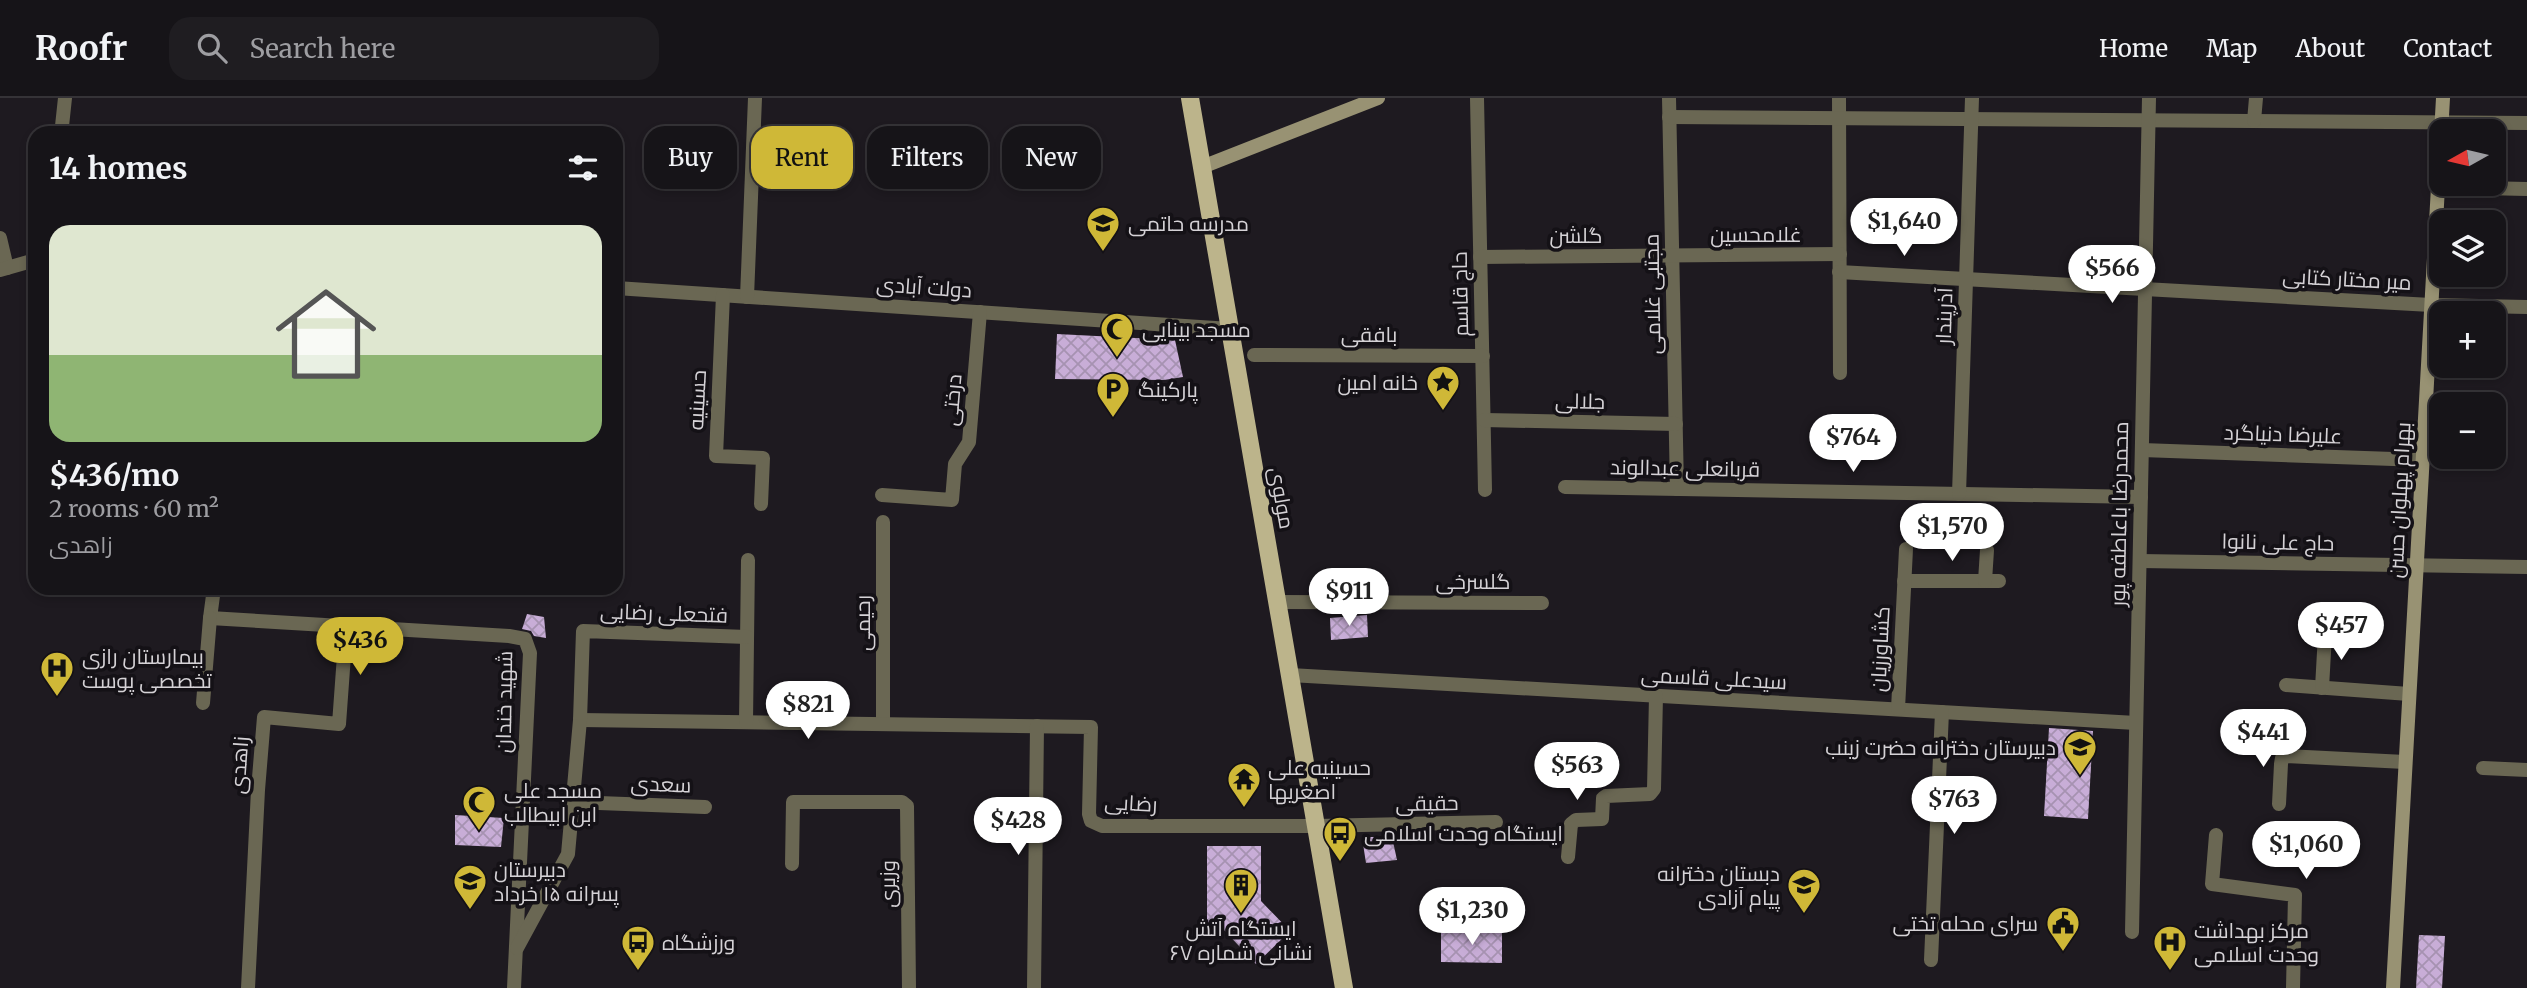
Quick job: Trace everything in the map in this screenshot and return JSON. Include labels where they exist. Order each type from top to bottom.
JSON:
[{"type":"main road","name":"مولوی","points":[[1190,98],[1344,988]]},
{"type":"street","points":[[62,126],[65,98]]},
{"type":"street","points":[[747,297],[755,98]]},
{"type":"street","points":[[1202,167],[1378,98]]},
{"type":"street","name":"حاج قاسم","points":[[1477,98],[1485,490]]},
{"type":"street","name":"مجتبی غلامی","points":[[1668,98],[1677,489]]},
{"type":"street","points":[[1839,98],[1840,373]]},
{"type":"street","name":"آذرپندار","points":[[1959,494],[1972,98]]},
{"type":"street","name":"محمدرضا باعاطفه پور","points":[[2132,932],[2148,98]]},
{"type":"street","points":[[2254,121],[2256,98]]},
{"type":"street","name":"بهرام پهلوان حسن","points":[[2442,119],[2443,98]]},
{"type":"street","points":[[1669,117],[2429,122]]},
{"type":"street","points":[[2506,123],[2527,123]]},
{"type":"street","points":[[2506,189],[2527,189]]},
{"type":"street","name":"بهرام پهلوان حسن","points":[[2431,301],[2437,196]]},
{"type":"street","points":[[0,238],[4,269],[28,262]]},
{"type":"street","name":"غلامحسین","points":[[1672,256],[1840,254]]},
{"type":"street","name":"گلشن","points":[[1480,257],[1672,256]]},
{"type":"street","name":"میر مختار کتابی","points":[[1839,272],[2429,305]]},
{"type":"street","name":"دولت آبادی","points":[[623,288],[1230,329]]},
{"type":"street","name":"حسینیه","points":[[723,295],[716,456],[763,458],[761,504]]},
{"type":"street","name":"میر مختار کتابی","points":[[2506,307],[2527,307]]},
{"type":"street","name":"درختی","points":[[882,495],[951,500],[955,464],[969,442],[980,312]]},
{"type":"street","name":"بهرام پهلوان حسن","points":[[2393,988],[2429,339]]},
{"type":"street","name":"بافقی","points":[[1254,355],[1483,356]]},
{"type":"street","name":"جلالی","points":[[1484,420],[1676,424]]},
{"type":"street","name":"علیرضا دنیاگرد","points":[[2142,450],[2422,460]]},
{"type":"street","name":"قربانعلی عبدالوند","points":[[1565,487],[2141,497]]},
{"type":"street","name":"رحیمی","points":[[883,522],[883,724]]},
{"type":"street","name":"کشاورزیان","points":[[1898,709],[1906,549]]},
{"type":"street","points":[[1904,581],[1992,581],[1987,550]]},
{"type":"street","points":[[747,637],[748,560]]},
{"type":"street","name":"حاج علی نانوا","points":[[2140,561],[2527,567]]},
{"type":"street","points":[[204,703],[213,595]]},
{"type":"street","name":"گلسرخی","points":[[1278,602],[1542,603]]},
{"type":"street","name":"شهید خندان","points":[[210,618],[525,639],[530,653],[514,987]]},
{"type":"street","name":"زاهدی","points":[[248,988],[264,717],[339,724],[346,628]]},
{"type":"street","name":"فتحعلی رضایی","points":[[514,952],[568,854],[580,720],[583,631],[747,637],[746,722]]},
{"type":"street","points":[[2322,688],[2325,634]]},
{"type":"street","name":"سیدعلی قاسمی","points":[[1290,675],[2136,723]]},
{"type":"street","points":[[2286,685],[2409,694]]},
{"type":"street","points":[[1568,857],[1571,824],[1576,820],[1602,819],[1606,796],[1650,794],[1654,789],[1656,696]]},
{"type":"street","points":[[1931,960],[1942,712]]},
{"type":"street","points":[[580,720],[1037,726],[1034,988]]},
{"type":"street","name":"رضایی","points":[[1037,726],[1091,727],[1089,814],[1097,825],[1317,826]]},
{"type":"street","points":[[2279,804],[2281,764],[2282,758],[2286,756],[2406,762]]},
{"type":"street","points":[[2483,768],[2527,770]]},
{"type":"street","name":"سعدی","points":[[572,802],[705,807]]},
{"type":"street","name":"وزیری","points":[[792,864],[793,802],[902,802],[907,806],[909,988]]},
{"type":"street","name":"حقیقی","points":[[1317,826],[1496,822]]},
{"type":"street","points":[[2216,835],[2212,884],[2295,895],[2293,988]]},
{"type":"building","name":"مسجد بینایی","points":[[1057,334],[1175,340],[1183,377],[1164,380],[1055,379]]},
{"type":"building","points":[[527,614],[544,617],[546,638],[534,636],[531,631],[522,629]]},
{"type":"building","points":[[1367,615],[1368,637],[1331,640],[1330,618]]},
{"type":"building","points":[[2049,728],[2093,731],[2088,819],[2044,816]]},
{"type":"building","name":"مسجد علی ابن ابیطالب","points":[[455,815],[504,818],[501,847],[455,845]]},
{"type":"building","points":[[1368,837],[1392,837],[1397,860],[1366,863],[1363,844]]},
{"type":"building","name":"ایستگاه آتش نشانی شماره ۶۷","points":[[1207,846],[1261,846],[1261,901],[1290,931],[1256,964],[1223,929],[1207,929]]},
{"type":"building","points":[[1441,931],[1502,932],[1502,963],[1441,962]]},
{"type":"building","points":[[2419,935],[2445,936],[2442,988],[2416,988]]},
{"type":"place","name":"مدرسه حاتمی","points":[[1103,253]]},
{"type":"place","name":"مسجد بینایی","points":[[1117,359]]},
{"type":"place","name":"خانه امین","points":[[1443,412]]},
{"type":"place","name":"پارکینگ","points":[[1113,419]]},
{"type":"place","name":"بیمارستان رازی تخصصی پوست","points":[[57,698]]},
{"type":"place","name":"دبیرستان دخترانه حضرت زینب","points":[[2080,777]]},
{"type":"place","name":"حسینیه علی اصغریها","points":[[1244,809]]},
{"type":"place","name":"مسجد علی ابن ابیطالب","points":[[479,832]]},
{"type":"place","name":"ایستگاه وحدت اسلامی","points":[[1340,863]]},
{"type":"place","name":"دبیرستان پسرانه ۱۵ خرداد","points":[[470,911]]},
{"type":"place","name":"ایستگاه آتش نشانی شماره ۶۷","points":[[1241,915]]},
{"type":"place","name":"دبستان دخترانه پیام آزادی","points":[[1804,915]]},
{"type":"place","name":"سرای محله تختی","points":[[2063,953]]},
{"type":"place","name":"ورزشگاه","points":[[638,972]]},
{"type":"place","name":"مرکز بهداشت وحدت اسلامی","points":[[2170,972]]}]
